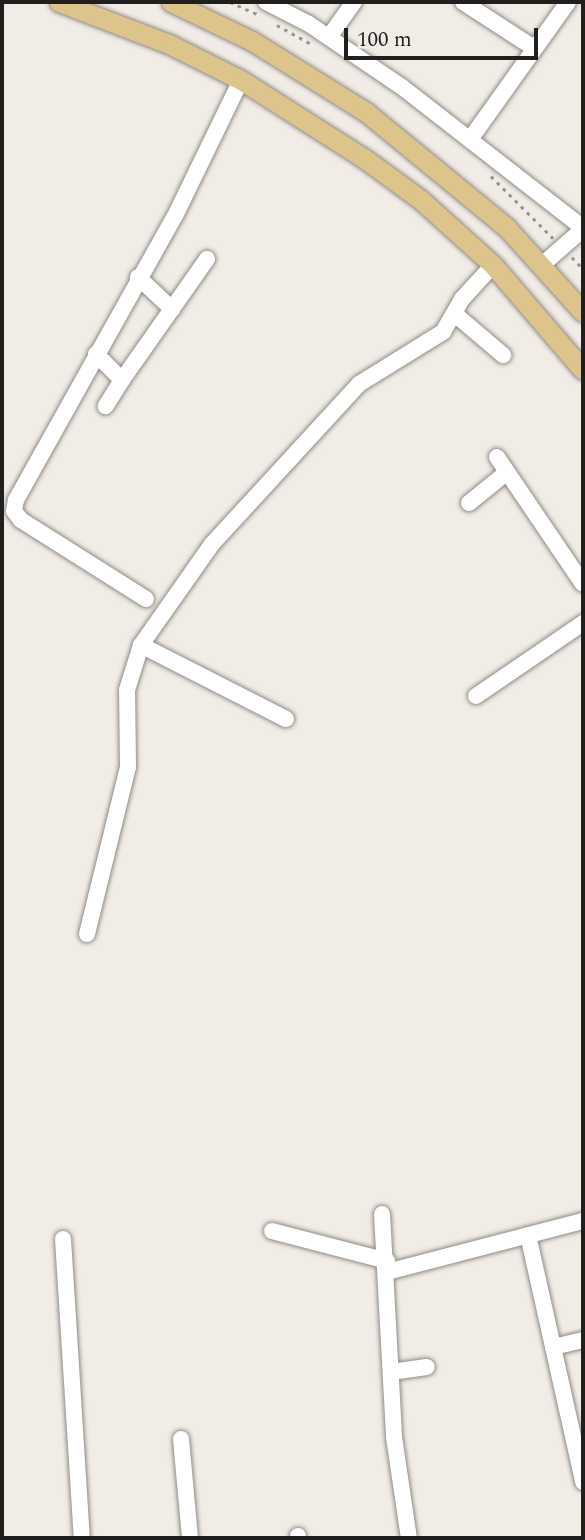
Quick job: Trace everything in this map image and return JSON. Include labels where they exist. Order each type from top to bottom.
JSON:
[{"type":"main road","points":[[59,2],[169,44],[241,80],[421,200],[493,265],[583,370]]},
{"type":"main road","points":[[172,2],[252,41],[366,112],[473,198],[542,265],[583,312]]},
{"type":"street","points":[[326,45],[354,2]]},
{"type":"street","points":[[463,2],[534,48]]},
{"type":"street","points":[[471,138],[568,2]]},
{"type":"street","points":[[265,10],[326,45],[471,138],[583,229],[542,265]]},
{"type":"street","points":[[146,599],[14,511],[16,500],[138,277],[175,216],[241,80]]},
{"type":"street","points":[[106,406],[207,259]]},
{"type":"street","points":[[87,934],[128,767],[127,690],[141,645],[212,544],[359,384],[434,340],[456,315],[462,299],[493,265]]},
{"type":"street","points":[[138,277],[172,309]]},
{"type":"street","points":[[456,315],[503,355]]},
{"type":"street","points":[[96,354],[122,380]]},
{"type":"street","points":[[497,457],[583,584]]},
{"type":"street","points":[[468,503],[506,473]]},
{"type":"street","points":[[476,696],[583,623]]},
{"type":"street","points":[[141,645],[286,719]]},
{"type":"street","points":[[382,1214],[387,1266],[394,1437],[410,1538]]},
{"type":"street","points":[[272,1231],[387,1266],[583,1221]]},
{"type":"street","points":[[528,1235],[580,1450],[583,1482]]},
{"type":"street","points":[[63,1239],[82,1538]]},
{"type":"street","points":[[553,1347],[583,1340]]},
{"type":"street","points":[[391,1372],[427,1367]]},
{"type":"street","points":[[181,1439],[190,1538]]},
{"type":"path","points":[[230,2],[265,10]]},
{"type":"path","points":[[276,24],[326,45]]},
{"type":"path","points":[[486,172],[583,269]]}]
